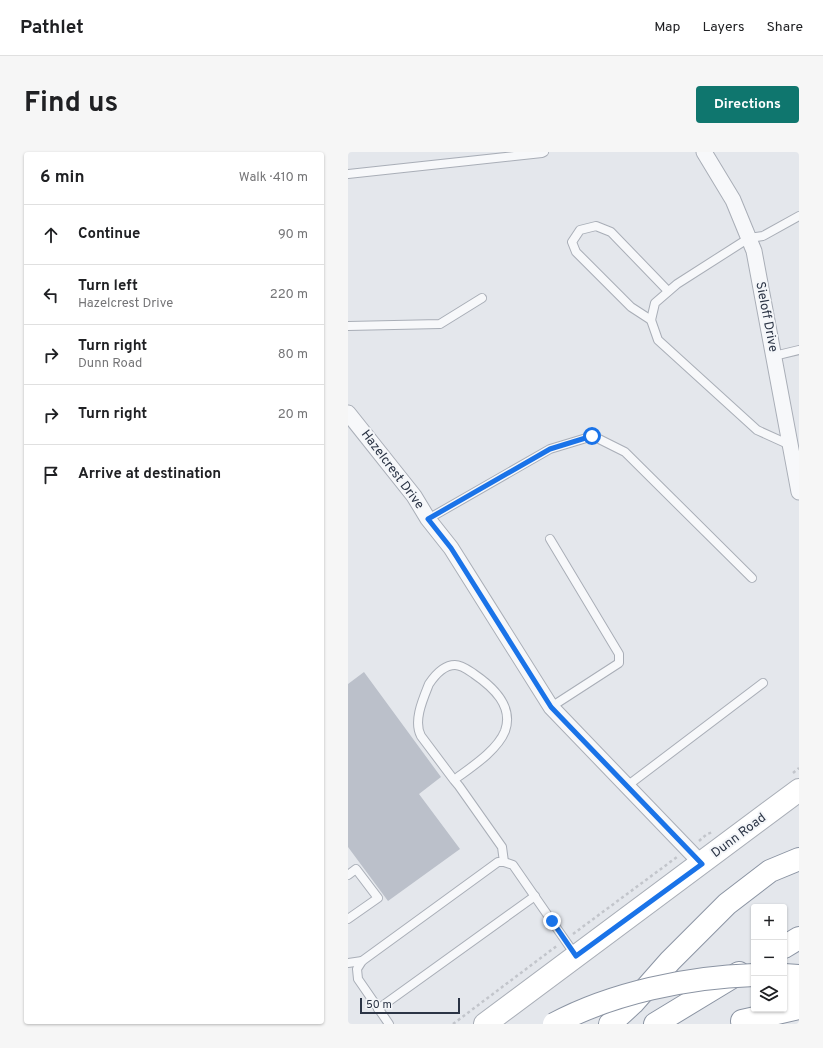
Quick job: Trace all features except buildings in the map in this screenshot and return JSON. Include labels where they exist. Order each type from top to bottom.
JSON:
[{"type":"main road","name":"Dunn Road","points":[[485,1024],[568,950],[702,864],[799,790]]},
{"type":"main road","points":[[610,1024],[633,1003],[670,961],[727,904],[770,871],[799,859]]},
{"type":"main road","points":[[787,945],[799,938]]},
{"type":"main road","points":[[655,1024],[751,967]]},
{"type":"main road","points":[[554,1024],[597,1006],[644,990],[692,981],[751,975]]},
{"type":"main road","points":[[787,975],[799,976]]},
{"type":"main road","points":[[787,996],[799,990]]},
{"type":"main road","points":[[740,1023],[799,1008]]},
{"type":"main road","points":[[740,1023],[760,1012]]},
{"type":"street","name":"Sieloff Drive","points":[[704,152],[733,200],[754,251],[799,492]]},
{"type":"street","name":"Hazelcrest Drive","points":[[349,416],[414,496],[428,519],[451,548],[551,707],[702,864]]},
{"type":"lane","points":[[348,174],[544,152]]},
{"type":"lane","points":[[790,445],[758,430],[658,340],[651,320],[655,303],[677,284],[749,238],[763,236],[799,216]]},
{"type":"lane","points":[[651,320],[630,307],[576,252],[572,242],[580,230],[596,226],[611,232],[668,291]]},
{"type":"lane","points":[[348,326],[440,324],[482,298]]},
{"type":"lane","points":[[774,356],[799,350]]},
{"type":"lane","points":[[428,519],[550,449],[592,436],[625,452],[752,578]]},
{"type":"lane","points":[[550,539],[619,654],[619,663],[551,707]]},
{"type":"lane","points":[[454,780],[493,748],[504,732],[507,720],[503,704],[494,689],[487,682],[461,666],[456,665],[446,667],[432,679],[425,693],[417,721],[419,732],[502,847],[504,862]]},
{"type":"lane","points":[[627,786],[763,683]]},
{"type":"lane","points":[[389,1024],[358,979],[357,969],[362,961],[498,862],[513,865],[535,896],[568,950]]},
{"type":"lane","points":[[348,875],[356,869],[378,898],[348,919]]},
{"type":"lane","points":[[378,1009],[535,896]]},
{"type":"lane","points":[[348,963],[362,961]]},
{"type":"path","points":[[572,935],[674,859]]},
{"type":"path","points":[[453,1024],[568,950]]},
{"type":"route","points":[[552,921],[576,956],[702,864],[551,707],[451,548],[428,519],[550,449],[592,436]]}]
